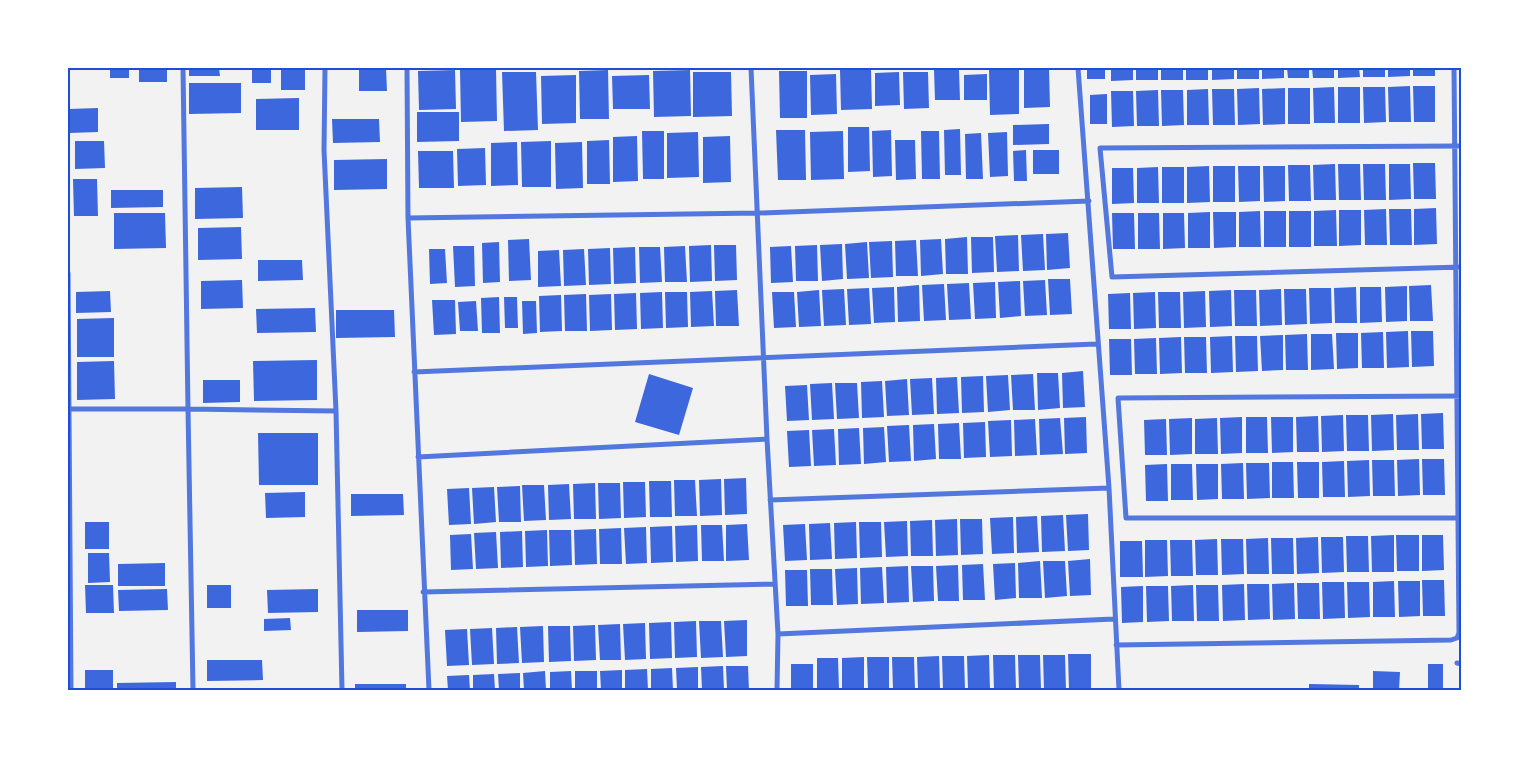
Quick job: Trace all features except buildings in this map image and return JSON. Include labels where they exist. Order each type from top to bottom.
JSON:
[{"type":"street","points":[[183,68],[193,690]]},
{"type":"street","points":[[325,68],[324,150],[336,411],[342,690]]},
{"type":"street","points":[[407,68],[408,218],[423,592],[429,690]]},
{"type":"street","points":[[751,68],[759,214],[767,439],[778,634],[777,690]]},
{"type":"street","points":[[1078,68],[1096,344],[1109,488],[1119,690]]},
{"type":"street","points":[[1116,645],[1451,640],[1457,638],[1459,633],[1459,396],[1454,267],[1454,68]]},
{"type":"street","points":[[1462,146],[1100,148],[1112,277],[1462,267]]},
{"type":"street","points":[[408,218],[759,214],[1088,201]]},
{"type":"street","points":[[68,273],[71,690]]},
{"type":"street","points":[[414,372],[1096,344]]},
{"type":"street","points":[[1459,396],[1118,398],[1126,518],[1459,518]]},
{"type":"street","points":[[69,409],[336,411]]},
{"type":"street","points":[[418,457],[767,439]]},
{"type":"street","points":[[770,500],[1109,488]]},
{"type":"street","points":[[423,592],[775,584]]},
{"type":"street","points":[[778,634],[1114,619]]}]
